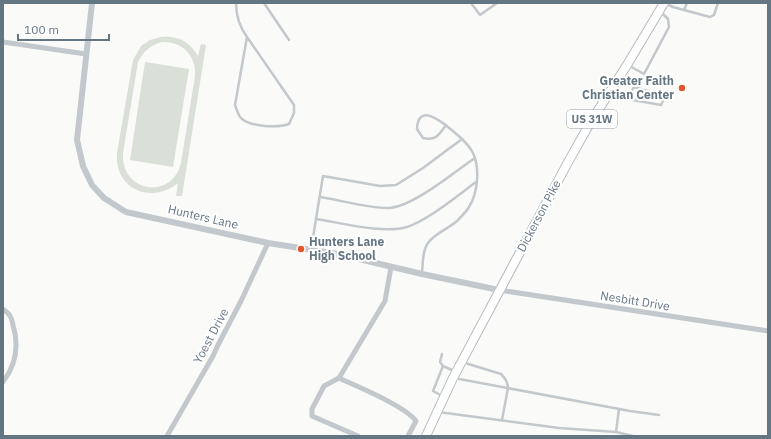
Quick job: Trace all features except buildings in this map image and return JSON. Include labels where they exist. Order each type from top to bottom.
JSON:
[{"type":"main road","name":"Dickerson Pike","points":[[426,436],[455,375],[499,290],[567,164],[663,5]]},
{"type":"street","name":"Hunters Lane","points":[[92,3],[77,140],[83,166],[92,185],[104,198],[126,212],[268,243],[338,254],[499,290]]},
{"type":"street","points":[[3,42],[86,54]]},
{"type":"street","name":"Yoest Drive","points":[[167,436],[213,356],[268,243]]},
{"type":"street","points":[[358,436],[312,416],[312,409],[324,386],[339,378],[385,301],[391,267]]},
{"type":"street","name":"Nesbitt Drive","points":[[499,290],[768,331]]},
{"type":"street","points":[[3,310],[10,315],[15,333],[16,348],[15,359],[7,377],[3,382]]},
{"type":"street","points":[[339,378],[386,400],[412,415],[416,421],[408,436]]},
{"type":"lane","points":[[236,3],[236,13],[241,29],[247,37],[294,105],[294,113],[289,124],[282,126],[271,126],[250,123],[242,119],[237,112],[235,105],[247,37]]},
{"type":"lane","points":[[264,3],[289,40]]},
{"type":"lane","points":[[471,3],[480,15],[496,3]]},
{"type":"lane","points":[[684,10],[687,3]]},
{"type":"lane","points":[[663,5],[710,17],[714,15],[718,3]]},
{"type":"lane","points":[[627,65],[644,74],[669,27],[663,5]]},
{"type":"lane","points":[[608,95],[627,99],[661,106],[664,99],[661,95],[634,87],[627,99]]},
{"type":"lane","points":[[422,274],[427,244],[434,236],[457,221],[469,208],[474,196],[476,163],[469,146],[446,125],[432,116],[425,116],[421,118],[418,121],[417,129],[423,138],[430,140],[441,133],[446,125]]},
{"type":"lane","points":[[311,250],[323,176],[380,186],[396,185],[423,168],[462,138]]},
{"type":"lane","points":[[320,197],[376,207],[389,208],[401,206],[414,200],[475,158]]},
{"type":"lane","points":[[316,219],[383,229],[406,227],[419,222],[476,182]]},
{"type":"lane","points":[[442,354],[440,362],[442,366],[433,390],[445,397]]},
{"type":"lane","points":[[462,362],[501,374],[505,378],[508,388],[502,420]]},
{"type":"lane","points":[[442,366],[455,375],[508,388],[659,415]]},
{"type":"lane","points":[[616,432],[619,409]]},
{"type":"lane","points":[[438,412],[559,428],[616,432],[632,436]]},
{"type":"shaded area","points":[[161,37],[178,38],[187,43],[198,56],[201,44],[206,45],[182,196],[176,196],[178,183],[168,190],[157,193],[146,193],[136,190],[121,176],[118,166],[117,153],[133,60],[141,46],[150,40]],"holes":[[[169,42],[182,47],[191,56],[194,62],[195,76],[181,163],[176,175],[168,183],[158,187],[148,187],[138,183],[130,176],[124,166],[123,153],[138,62],[142,55],[150,47],[158,43]]]},
{"type":"shaded area","points":[[145,62],[189,69],[173,167],[130,160]]},
{"type":"place","name":"Greater Faith Christian Center","points":[[682,88]]},
{"type":"place","name":"Hunters Lane High School","points":[[301,249]]}]
